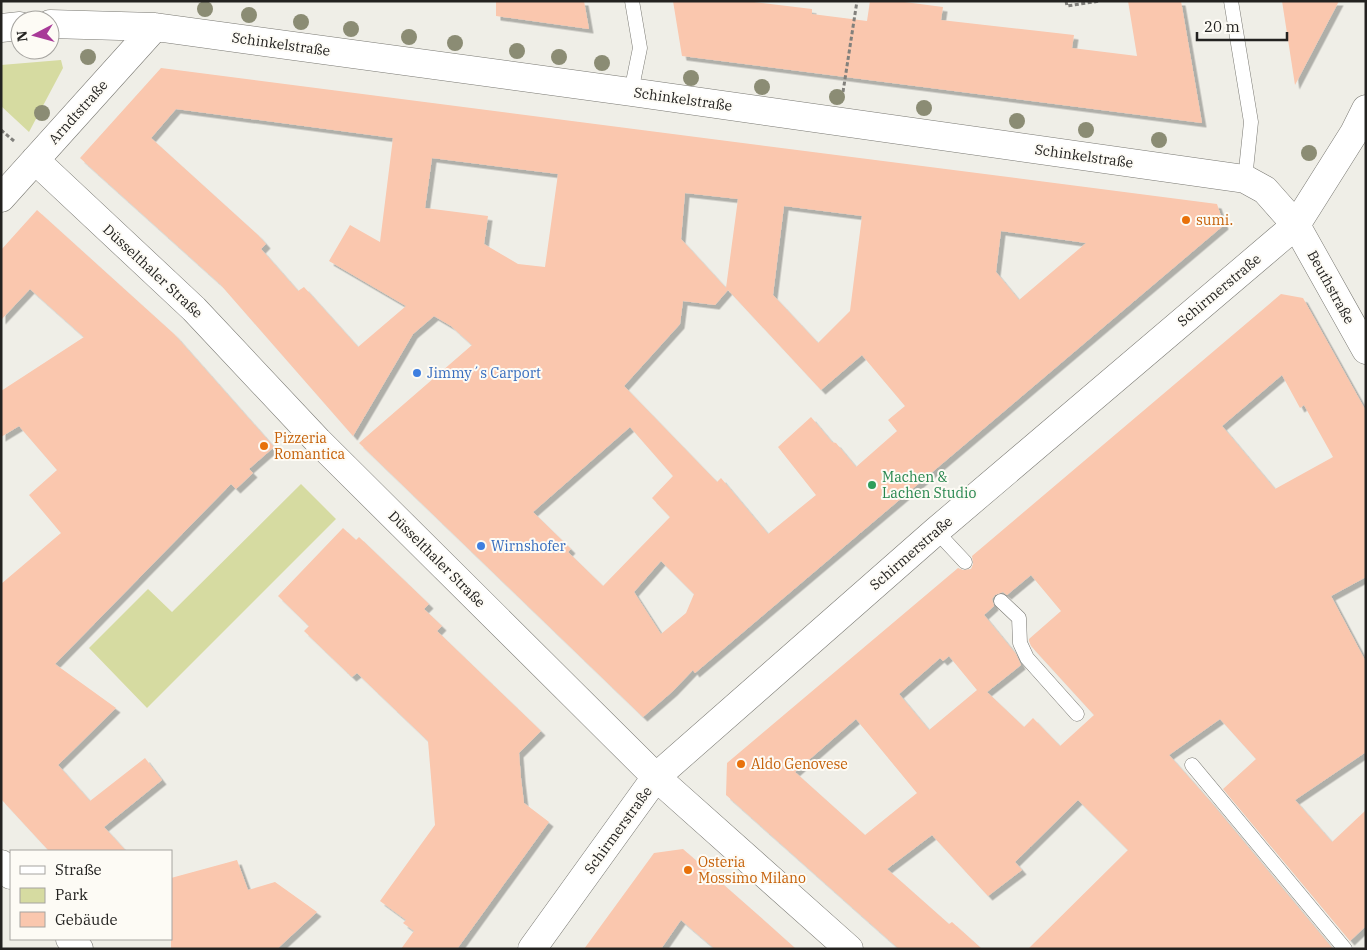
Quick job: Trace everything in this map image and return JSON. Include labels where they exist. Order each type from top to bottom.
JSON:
[{"type":"street","name":"Schinkelstraße","points":[[60,24],[155,27],[1245,179],[1264,190],[1296,225]]},
{"type":"street","name":"Arndtstraße","points":[[1,198],[155,27]]},
{"type":"street","name":"Schirmerstraße","points":[[532,949],[656,777],[936,531],[1296,225],[1354,132],[1366,109]]},
{"type":"street","name":"Düsselthaler Straße","points":[[35,160],[194,309],[318,441],[656,777],[849,949]]},
{"type":"street","name":"Beuthstraße","points":[[1296,225],[1366,350]]},
{"type":"street","points":[[1,864],[10,874]]},
{"type":"lane","points":[[631,92],[640,48],[632,1]]},
{"type":"lane","points":[[1231,1],[1251,122],[1245,179]]},
{"type":"lane","points":[[936,531],[965,562]]},
{"type":"lane","points":[[1001,601],[1019,618],[1020,643],[1027,658],[1077,714]]},
{"type":"lane","points":[[1192,765],[1345,949]]},
{"type":"path","points":[[839,121],[857,1]]},
{"type":"path","points":[[1066,1],[1067,6],[1100,1]]},
{"type":"green space","points":[[61,60],[63,68],[29,132],[1,106],[1,65]]},
{"type":"green space","points":[[301,484],[336,519],[147,708],[89,648],[148,589],[172,612]]},
{"type":"building","points":[[496,1],[584,1],[589,29],[496,16]]},
{"type":"building","points":[[673,1],[746,1],[812,9],[812,14],[867,21],[870,1],[897,1],[943,7],[941,20],[1074,35],[1072,48],[1137,56],[1128,1],[1181,1],[1202,123],[682,56]]},
{"type":"building","points":[[1282,1],[1339,1],[1295,85]]},
{"type":"building","points":[[161,68],[1217,204],[1224,225],[695,673],[693,670],[673,691],[643,717],[359,443],[472,345],[451,326],[434,316],[413,334],[353,436],[220,284],[80,158]],"holes":[[[176,109],[393,138],[380,242],[350,225],[329,261],[406,306],[358,347],[304,287],[298,291],[261,249],[266,244],[151,138]],[[432,158],[558,174],[545,267],[518,264],[484,244],[488,216],[425,208]],[[685,193],[738,199],[726,288],[681,239]],[[784,206],[862,216],[850,311],[818,343],[773,295]],[[1001,231],[1086,243],[1019,300],[996,272]],[[728,290],[821,390],[862,355],[905,406],[888,420],[897,431],[856,467],[811,417],[778,447],[816,495],[768,534],[721,478],[717,482],[624,386],[680,324],[683,301],[715,305]],[[630,427],[673,476],[652,498],[670,517],[603,586],[568,552],[571,549],[533,512]],[[661,561],[694,594],[686,613],[661,634],[634,592]]]},
{"type":"building","points":[[37,210],[174,334],[274,447],[249,469],[253,473],[236,489],[231,484],[55,664],[116,708],[58,765],[90,801],[145,758],[162,780],[104,827],[125,850],[48,850],[1,799],[1,584],[61,533],[29,495],[57,470],[19,426],[1,437],[1,391],[84,337],[30,289],[1,320],[1,250]]},
{"type":"building","points":[[1281,294],[1303,298],[1366,411],[1366,577],[1331,596],[1366,662],[1366,752],[1295,800],[1332,842],[1366,810],[1366,926],[1350,941],[1223,789],[1256,759],[1220,719],[1169,755],[1210,801],[1333,949],[1028,949],[1128,850],[1078,800],[1015,862],[1022,870],[988,896],[932,835],[887,869],[949,924],[952,922],[982,949],[899,949],[726,795],[727,763],[958,568],[963,570],[971,569],[973,564],[972,556]],"holes":[[[1282,375],[1300,408],[1304,405],[1333,457],[1275,489],[1222,426]],[[1031,575],[1061,611],[1029,641],[1031,646],[1094,715],[1060,746],[1033,718],[1024,727],[987,692],[1021,665],[1016,654],[984,615],[994,606],[992,599],[995,595],[1003,592],[1007,595]],[[949,656],[977,690],[929,730],[899,694],[940,658],[943,661]],[[856,719],[917,793],[865,835],[795,772]]]},
{"type":"building","points":[[343,528],[356,540],[359,537],[429,604],[424,609],[442,626],[437,631],[541,731],[519,753],[521,778],[524,803],[549,822],[457,949],[401,949],[414,931],[403,923],[406,920],[380,901],[435,825],[428,741],[357,673],[352,677],[304,631],[309,626],[278,596]]},
{"type":"building","points":[[683,849],[796,949],[715,949],[681,920],[661,949],[584,949],[654,853]]},
{"type":"building","points":[[237,860],[248,890],[275,882],[317,912],[277,949],[171,949],[172,878]]},
{"type":"place","name":"sumi.","points":[[1186,220]]},
{"type":"place","name":"Jimmy´s Carport","points":[[417,373]]},
{"type":"place","name":"Pizzeria Romantica","points":[[264,446]]},
{"type":"place","name":"Machen & Lachen Studio","points":[[872,485]]},
{"type":"place","name":"Wirnshofer","points":[[481,546]]},
{"type":"place","name":"Aldo Genovese","points":[[741,764]]},
{"type":"place","name":"Osteria Mossimo Milano","points":[[688,870]]}]
